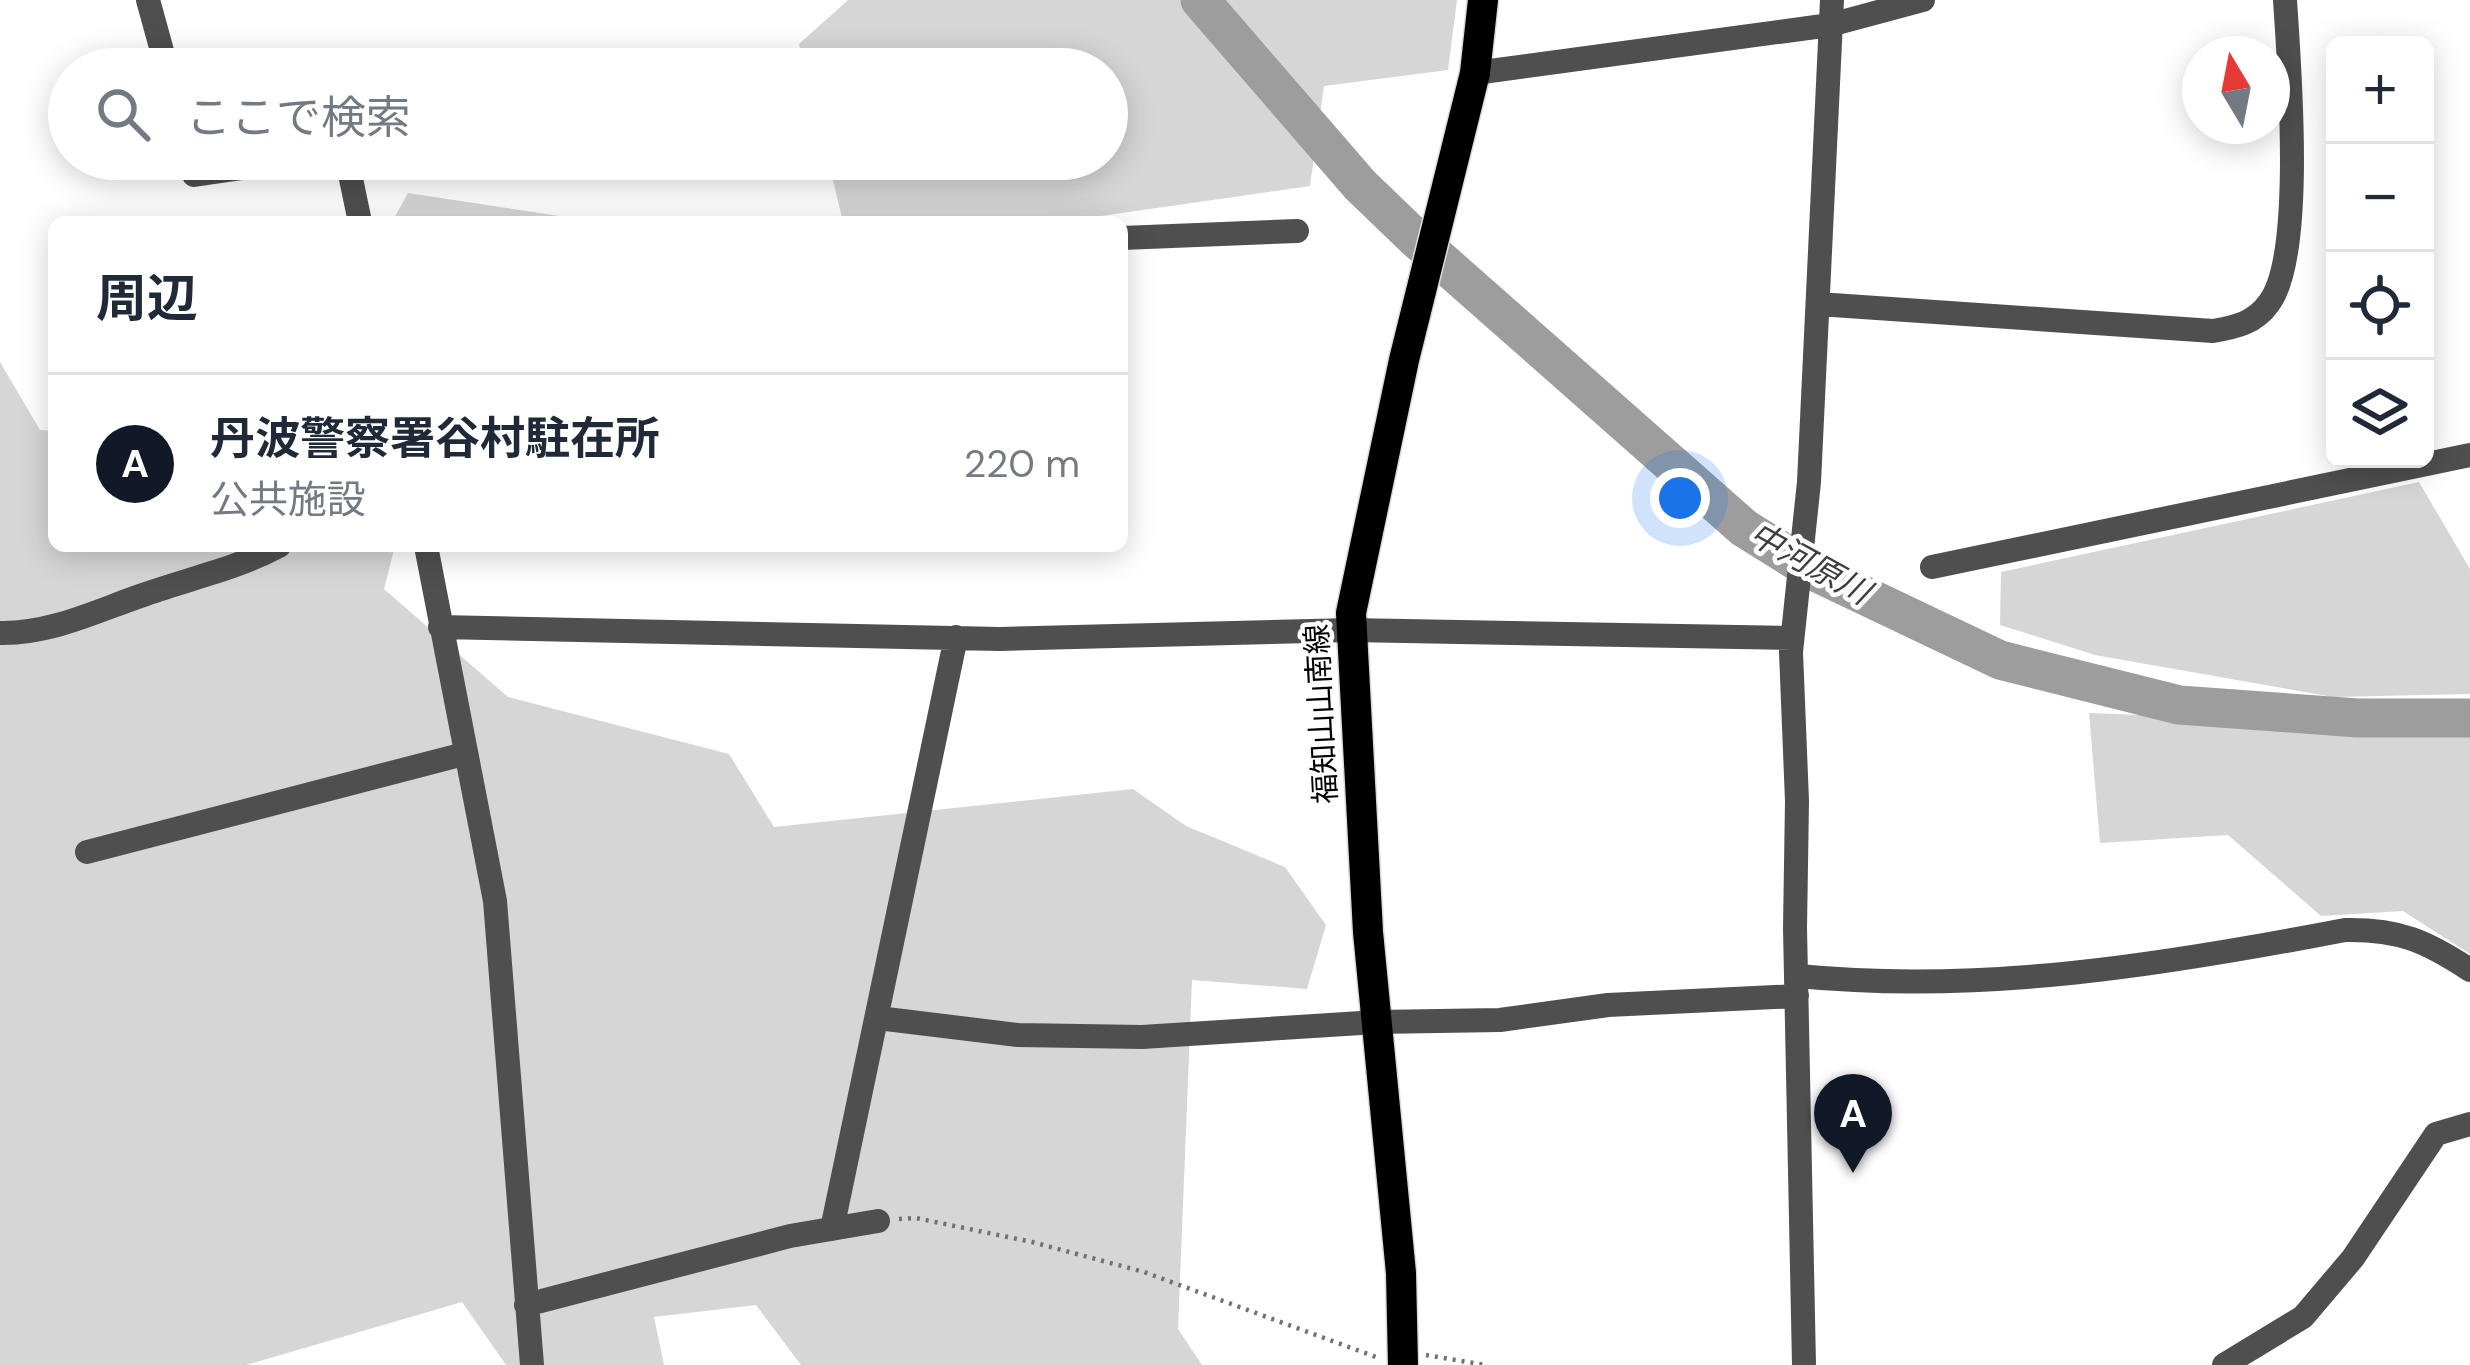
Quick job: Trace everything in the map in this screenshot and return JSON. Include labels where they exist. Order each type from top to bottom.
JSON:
[{"type":"main road","name":"福知山山南線","points":[[1394,1358],[1401,1273],[1377,1022],[1353,704],[1351,614],[1413,323],[1475,74],[1483,0]]},
{"type":"street","points":[[148,0],[161,48]]},
{"type":"street","points":[[1475,74],[1923,0]]},
{"type":"street","points":[[1818,304],[2213,331],[2246,325],[2269,305],[2279,285],[2286,246],[2292,184],[2284,0]]},
{"type":"street","points":[[1804,1365],[1792,638],[1806,513],[1831,12]]},
{"type":"street","points":[[351,180],[359,216]]},
{"type":"street","points":[[1128,238],[1297,231]]},
{"type":"street","points":[[1932,567],[2470,455]]},
{"type":"street","points":[[0,633],[76,621],[149,592],[203,579],[265,552]]},
{"type":"street","points":[[426,552],[494,901],[532,1365]]},
{"type":"street","points":[[440,627],[1000,639],[1351,630],[1792,638]]},
{"type":"street","points":[[832,1229],[956,637]]},
{"type":"street","points":[[87,852],[464,754]]},
{"type":"street","points":[[878,1018],[1078,1039],[1377,1022],[1500,1021],[1798,986],[1946,984],[2112,971],[2345,930],[2383,929],[2414,938],[2470,970]]},
{"type":"street","points":[[2224,1365],[2302,1318],[2353,1258],[2436,1134],[2470,1124]]},
{"type":"street","points":[[526,1305],[790,1236],[878,1221]]},
{"type":"path","points":[[878,1221],[916,1218],[1032,1242],[1144,1272],[1394,1358],[1486,1365]]},
{"type":"shaded area","points":[[848,0],[1457,0],[1448,70],[1324,86],[1310,186],[1101,216],[842,216],[833,180],[1128,180],[1128,48],[800,48]]},
{"type":"shaded area","points":[[408,193],[559,216],[395,216]]},
{"type":"shaded area","points":[[0,362],[40,430],[48,431],[48,552],[393,552],[384,589],[508,697],[729,754],[774,827],[1133,789],[1186,826],[1285,867],[1326,925],[1307,989],[1192,980],[1178,1329],[1202,1365],[801,1365],[756,1305],[654,1317],[664,1365],[506,1365],[462,1302],[246,1365],[0,1365]]},
{"type":"shaded area","points":[[2419,482],[2470,569],[2470,694],[2333,697],[2095,655],[2000,625],[2001,572]]},
{"type":"shaded area","points":[[2089,713],[2470,728],[2470,954],[2403,911],[2321,916],[2228,835],[2100,843]]},
{"type":"waterway","name":"中河原川","points":[[1200,0],[1360,185],[1414,237],[1744,528],[1811,570],[2000,660],[2179,705],[2358,718],[2470,718]]},
{"type":"place","name":"丹波警察署谷村駐在所","points":[[1853,1173]]}]
